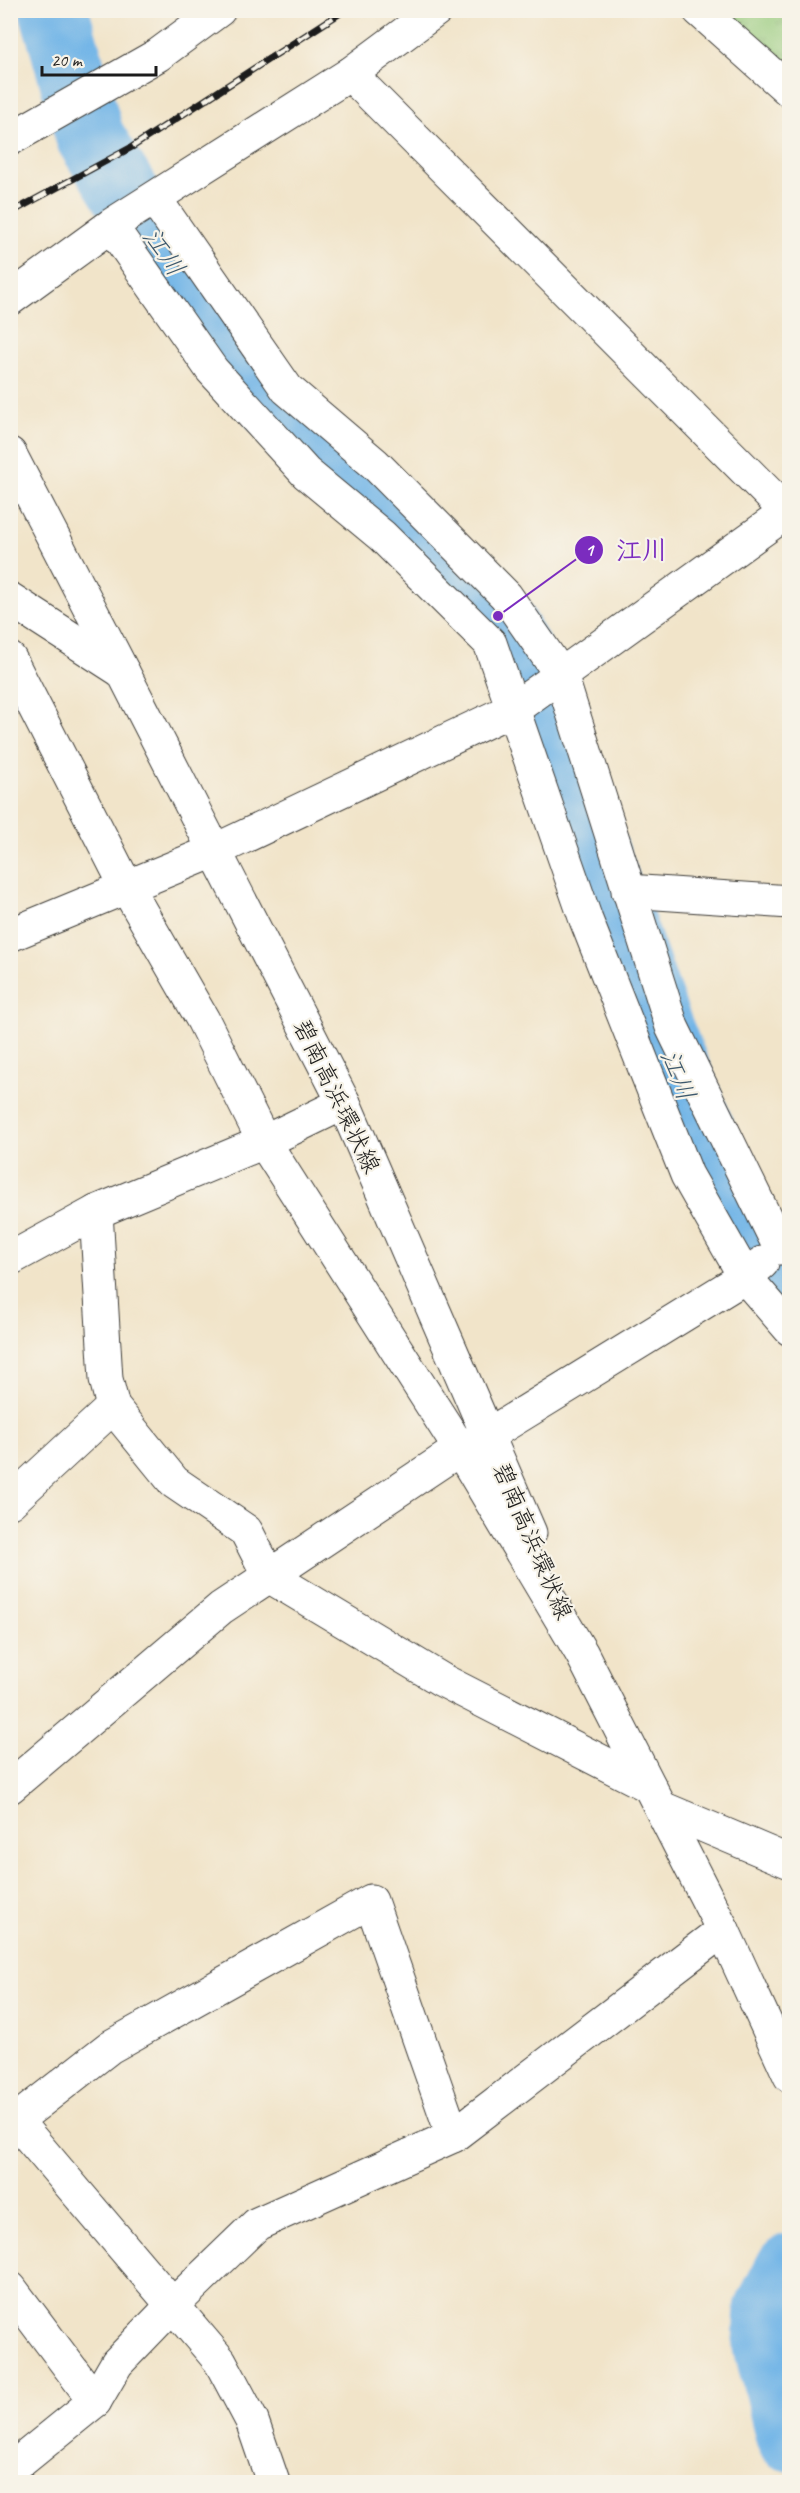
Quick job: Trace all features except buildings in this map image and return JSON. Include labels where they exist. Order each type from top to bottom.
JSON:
[{"type":"street","points":[[10,139],[158,55],[219,10]]},
{"type":"street","points":[[10,299],[112,225],[350,74],[436,10]]},
{"type":"street","points":[[699,10],[789,91]]},
{"type":"street","points":[[10,935],[214,851],[513,708],[788,511],[350,74]]},
{"type":"street","points":[[10,1787],[221,1608],[474,1442],[747,1276],[782,1247],[672,1027],[560,675],[506,596],[375,464],[287,389],[153,200]]},
{"type":"street","points":[[112,225],[212,370],[306,473],[381,536],[490,643],[586,920],[687,1175],[747,1276],[789,1329]]},
{"type":"street","name":"碧南高浜環状線","points":[[10,454],[344,1103],[474,1442],[723,1930],[789,2076]]},
{"type":"street","points":[[10,599],[123,672]]},
{"type":"street","name":"碧南高浜環状線","points":[[10,659],[126,886],[203,1020],[264,1142],[474,1442]]},
{"type":"street","points":[[628,891],[789,902]]},
{"type":"street","points":[[10,1259],[96,1212],[264,1142],[344,1103]]},
{"type":"street","points":[[96,1212],[106,1379],[113,1407],[174,1482],[246,1531],[268,1576],[442,1680],[656,1797],[789,1862]]},
{"type":"street","points":[[10,1502],[113,1407]]},
{"type":"street","points":[[273,2482],[252,2421],[220,2361],[13,2123],[110,2047],[371,1901],[453,2136]]},
{"type":"street","points":[[10,2470],[95,2402],[117,2363],[257,2224],[453,2136],[723,1930]]},
{"type":"street","points":[[10,2288],[95,2402]]},
{"type":"green space","points":[[724,11],[789,11],[789,74]]},
{"type":"water","points":[[30,11],[85,11],[89,20],[108,124],[129,177],[100,194],[71,138],[47,74]]},
{"type":"waterway","name":"江川","points":[[54,10],[90,137],[151,234],[273,404],[362,485],[498,616],[531,677],[659,1029],[744,1238],[790,1298]]},
{"type":"waterway","name":"江川","points":[[790,2268],[769,2309],[767,2342],[790,2437]]},
{"type":"railway","points":[[10,213],[132,147],[345,10]]},
{"type":"place","name":"江川","points":[[498,616]]}]
